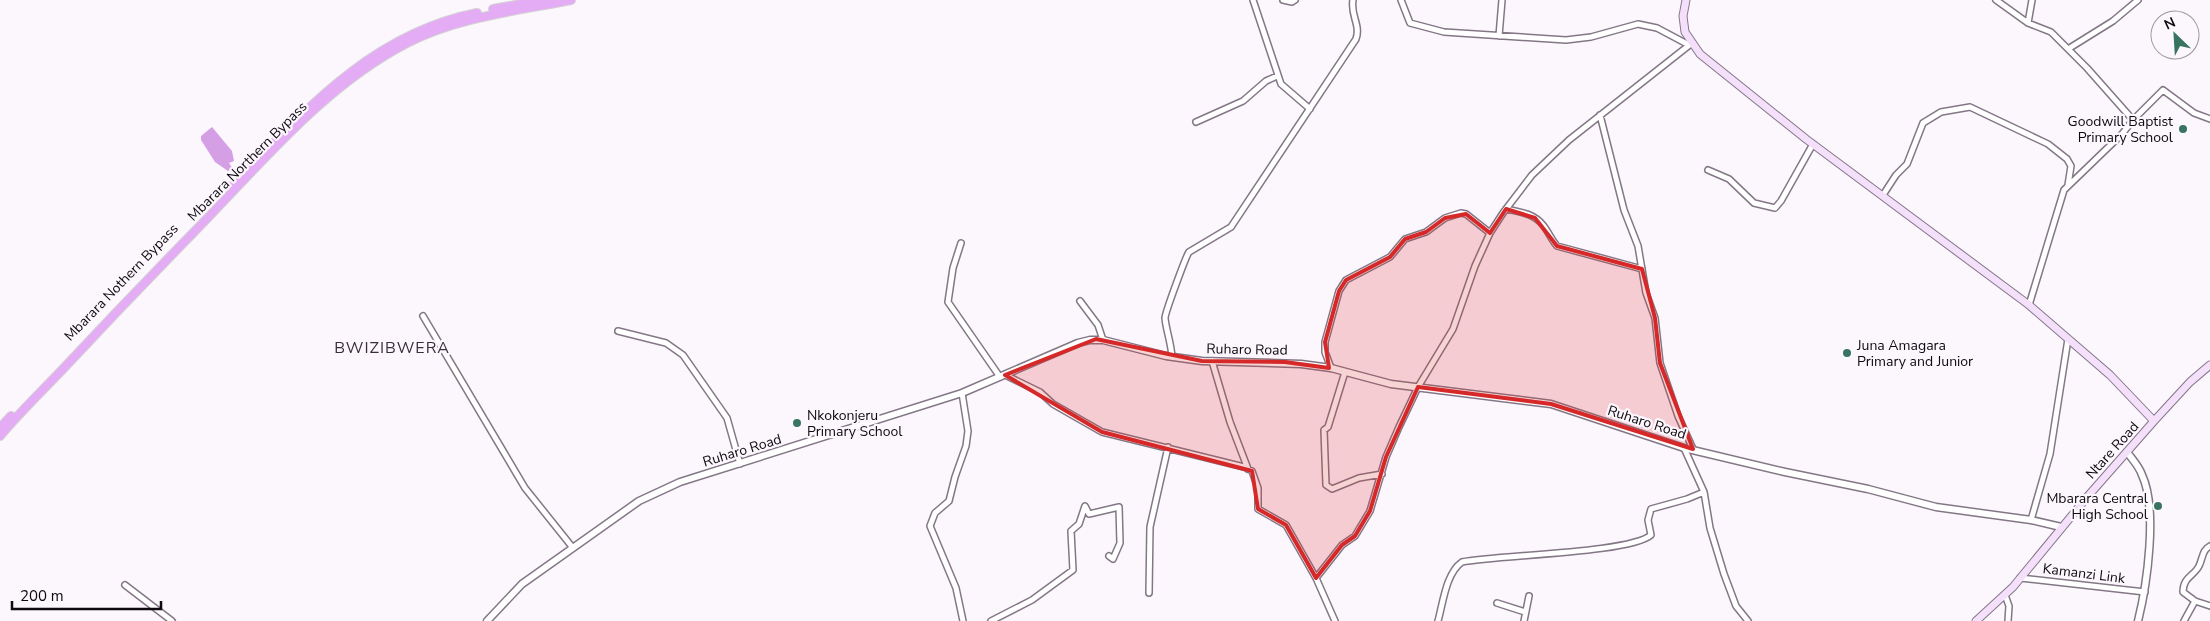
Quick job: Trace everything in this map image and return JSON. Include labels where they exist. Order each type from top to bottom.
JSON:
[{"type":"highway","name":"Mbarara Nothern Bypass","points":[[0,428],[276,140],[332,86],[359,65],[428,28],[471,14],[543,0]]},
{"type":"highway","name":"Mbarara Northern Bypass","points":[[0,436],[105,324],[292,132],[327,98],[361,71],[408,43],[451,25],[493,14],[571,0]]},
{"type":"main road","points":[[1686,0],[1683,24],[1691,44],[1700,54],[1813,144],[1883,195],[1959,255],[2029,305],[2128,392],[2154,421]]},
{"type":"main road","name":"Ntare Road","points":[[1976,621],[2005,595],[2061,527],[2154,421],[2190,382],[2210,365]]},
{"type":"street","points":[[1254,0],[1277,76],[1285,90],[1310,109]]},
{"type":"street","points":[[1283,0],[1292,2],[1296,0]]},
{"type":"street","points":[[1172,357],[1171,339],[1165,312],[1178,283],[1186,256],[1231,228],[1356,39],[1358,29],[1352,15],[1353,0]]},
{"type":"street","points":[[1316,578],[1342,545],[1355,536],[1370,511],[1386,457],[1418,387],[1453,329],[1474,266],[1490,233],[1506,209],[1532,175],[1600,115],[1691,44],[1657,28],[1638,24],[1591,37],[1566,40],[1444,32],[1414,25],[1408,20],[1401,0]]},
{"type":"street","points":[[1500,36],[1502,0]]},
{"type":"street","points":[[1996,0],[2028,23],[2051,32],[2087,68],[2132,120]]},
{"type":"street","points":[[2028,23],[2032,0]]},
{"type":"street","points":[[2068,50],[2114,22],[2138,0]]},
{"type":"street","points":[[1196,122],[1243,101],[1266,81],[1277,76]]},
{"type":"street","points":[[2068,185],[2122,134],[2132,120],[2163,90],[2194,114],[2210,119]]},
{"type":"street","points":[[1883,195],[1896,175],[1907,164],[1923,123],[1941,112],[1970,107],[2048,144],[2068,159],[2071,166],[2068,185],[2057,209],[2029,305]]},
{"type":"street","points":[[1600,115],[1642,269],[1646,293],[1655,318],[1662,369],[1678,416],[1693,449]]},
{"type":"street","points":[[1708,170],[1729,178],[1754,203],[1775,208],[1781,201],[1813,144]]},
{"type":"street","points":[[1506,209],[1528,213],[1535,218],[1543,224],[1556,246],[1642,269]]},
{"type":"street","points":[[1331,368],[1325,352],[1325,342],[1339,291],[1346,280],[1390,258],[1405,239],[1426,232],[1445,218],[1461,213],[1466,214],[1490,233]]},
{"type":"street","points":[[961,243],[953,268],[948,302],[1002,376],[1040,392],[1053,404],[1102,432],[1248,468]]},
{"type":"street","points":[[1080,301],[1098,325],[1103,340]]},
{"type":"street","points":[[423,316],[525,488],[573,548]]},
{"type":"street","points":[[618,331],[666,343],[683,355],[727,418],[740,464]]},
{"type":"street","points":[[2031,520],[2050,454],[2068,339]]},
{"type":"street","name":"Ruharo Road","points":[[487,621],[522,584],[639,502],[659,491],[962,393],[1078,343],[1090,340],[1103,340],[1172,357],[1246,363],[1285,362],[1331,368],[1391,384],[1562,407],[1684,448],[1785,472],[1883,492],[1936,507],[2031,520],[2061,527]]},
{"type":"street","points":[[1212,361],[1230,422],[1248,468],[1256,477],[1258,509],[1286,526],[1316,578],[1333,620]]},
{"type":"street","points":[[1345,372],[1328,427],[1324,430],[1323,454],[1326,485],[1332,489],[1359,478],[1382,474]]},
{"type":"street","points":[[962,393],[968,431],[966,446],[949,501],[934,514],[930,526],[956,588],[964,620]]},
{"type":"street","points":[[1149,593],[1150,526],[1168,447]]},
{"type":"street","points":[[1684,448],[1704,492],[1710,528],[1724,574],[1736,606],[1748,621]]},
{"type":"street","points":[[2127,452],[2143,476],[2148,493],[2149,553],[2145,592],[2138,621]]},
{"type":"street","points":[[1438,621],[1449,582],[1456,566],[1462,562],[1576,551],[1640,541],[1651,535],[1648,520],[1652,509],[1687,500],[1704,492]]},
{"type":"street","points":[[991,621],[1032,600],[1073,570],[1071,531],[1079,524],[1085,506],[1089,514],[1119,507],[1120,543],[1114,559],[1109,556]]},
{"type":"street","points":[[2210,546],[2205,549],[2200,565],[2190,574],[2183,588],[2185,595],[2210,606]]},
{"type":"street","name":"Kamanzi Link","points":[[2020,578],[2145,592]]},
{"type":"street","points":[[125,585],[172,621]]},
{"type":"street","points":[[2005,595],[2009,606],[2008,621]]},
{"type":"street","points":[[1524,621],[1529,596]]},
{"type":"street","points":[[2184,621],[2195,601]]},
{"type":"street","points":[[1497,603],[1525,612]]},
{"type":"highlighted area","points":[[1506,209],[1535,218],[1557,246],[1642,269],[1655,318],[1660,363],[1693,449],[1551,404],[1418,387],[1386,457],[1370,511],[1355,536],[1342,545],[1316,578],[1286,525],[1258,509],[1252,471],[1102,432],[1005,375],[1096,339],[1202,361],[1285,362],[1329,368],[1325,342],[1339,291],[1346,280],[1390,257],[1405,239],[1426,232],[1445,218],[1466,214],[1490,233]]},
{"type":"shaded area","points":[[212,127],[232,151],[234,161],[229,163],[233,169],[228,171],[215,162],[201,140],[201,136]]},
{"type":"place","name":"Goodwill Baptist Primary School","points":[[2183,129]]},
{"type":"place","name":"Juna Amagara Primary and Junior","points":[[1847,353]]},
{"type":"place","name":"Nkokonjeru Primary School","points":[[797,423]]},
{"type":"place","name":"Mbarara Central High School","points":[[2158,506]]},
{"type":"district","name":"BWIZIBWERA","points":[[392,347]]}]
